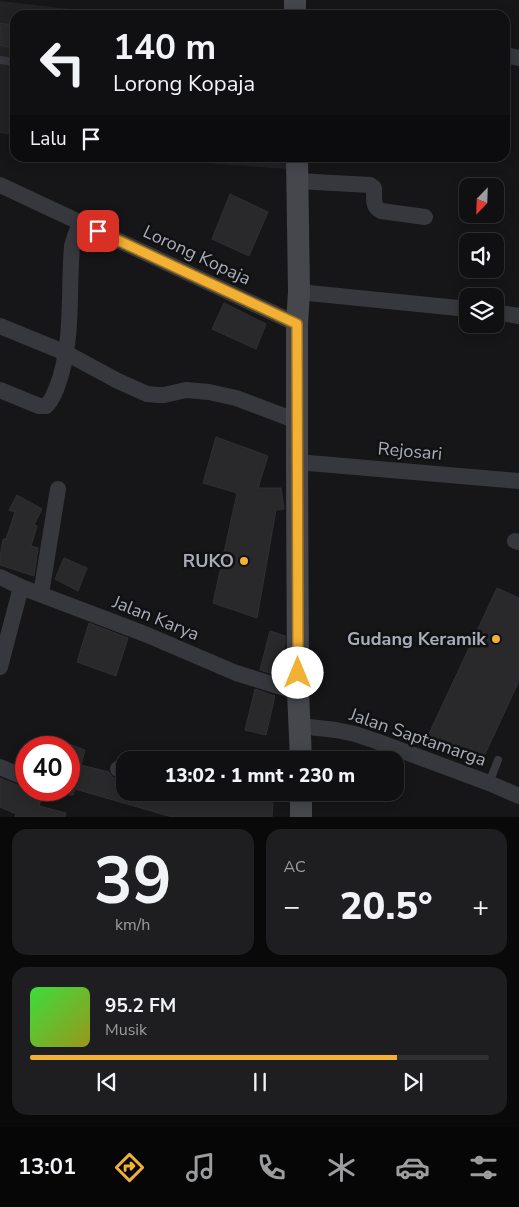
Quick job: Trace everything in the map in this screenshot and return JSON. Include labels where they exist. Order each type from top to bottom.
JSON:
[{"type":"street","points":[[297,162],[298,692],[301,751]]},
{"type":"street","points":[[297,181],[370,185],[374,188],[374,202],[378,210],[425,217]]},
{"type":"street","name":"Lorong Kopaja","points":[[0,185],[297,324]]},
{"type":"street","points":[[0,390],[43,407],[48,405],[51,400],[61,375],[66,353],[72,246],[80,223]]},
{"type":"street","points":[[298,292],[459,308]]},
{"type":"street","points":[[504,314],[519,316]]},
{"type":"street","points":[[0,326],[66,353],[147,394],[158,395],[186,390],[209,392],[236,398],[297,421]]},
{"type":"street","name":"Rejosari","points":[[297,462],[519,480]]},
{"type":"street","points":[[40,594],[58,489]]},
{"type":"street","name":"Jalan Karya","points":[[0,578],[145,634],[236,673],[298,692]]},
{"type":"street","points":[[0,667],[21,587]]},
{"type":"street","name":"Jalan Saptamarga","points":[[300,726],[336,730],[362,736],[490,782],[519,796]]},
{"type":"street","points":[[0,767],[15,773]]},
{"type":"street","points":[[301,801],[301,817]]},
{"type":"lane","points":[[490,782],[498,760]]},
{"type":"shaded area","points":[[0,1],[78,10],[10,10],[10,135],[0,133]]},
{"type":"shaded area","points":[[192,162],[287,162],[287,169]]},
{"type":"building","points":[[0,23],[10,25],[10,48],[0,45]]},
{"type":"building","points":[[230,194],[268,212],[249,256],[212,239]]},
{"type":"building","points":[[224,303],[266,324],[256,349],[212,329]]},
{"type":"building","points":[[216,437],[268,456],[258,488],[281,488],[284,509],[276,510],[257,618],[213,603],[237,493],[203,483]]},
{"type":"building","points":[[17,495],[42,509],[34,525],[37,526],[31,546],[38,548],[34,576],[0,565],[3,539],[6,539],[15,512],[9,510]]},
{"type":"building","points":[[64,558],[87,568],[78,591],[55,579]]},
{"type":"building","name":"Gudang Keramik","points":[[497,588],[519,598],[519,681],[481,763],[427,738]]},
{"type":"building","points":[[89,623],[128,638],[116,676],[77,662]]},
{"type":"building","points":[[270,631],[285,636],[285,644],[276,675],[260,670]]},
{"type":"building","points":[[255,689],[275,696],[266,735],[245,730]]},
{"type":"building","points":[[80,748],[85,750],[81,765],[109,772],[113,778],[116,778],[116,801],[80,790]]},
{"type":"building","points":[[0,778],[15,784],[15,801],[40,801],[39,806],[66,813],[65,817],[15,817],[16,814],[0,807]]},
{"type":"building","points":[[117,801],[266,801],[273,803],[272,817],[172,817]]},
{"type":"place","name":"RUKO","points":[[244,561]]},
{"type":"place","name":"Gudang Keramik","points":[[496,639]]},
{"type":"route","points":[[98,231],[297,324],[298,673]]}]
